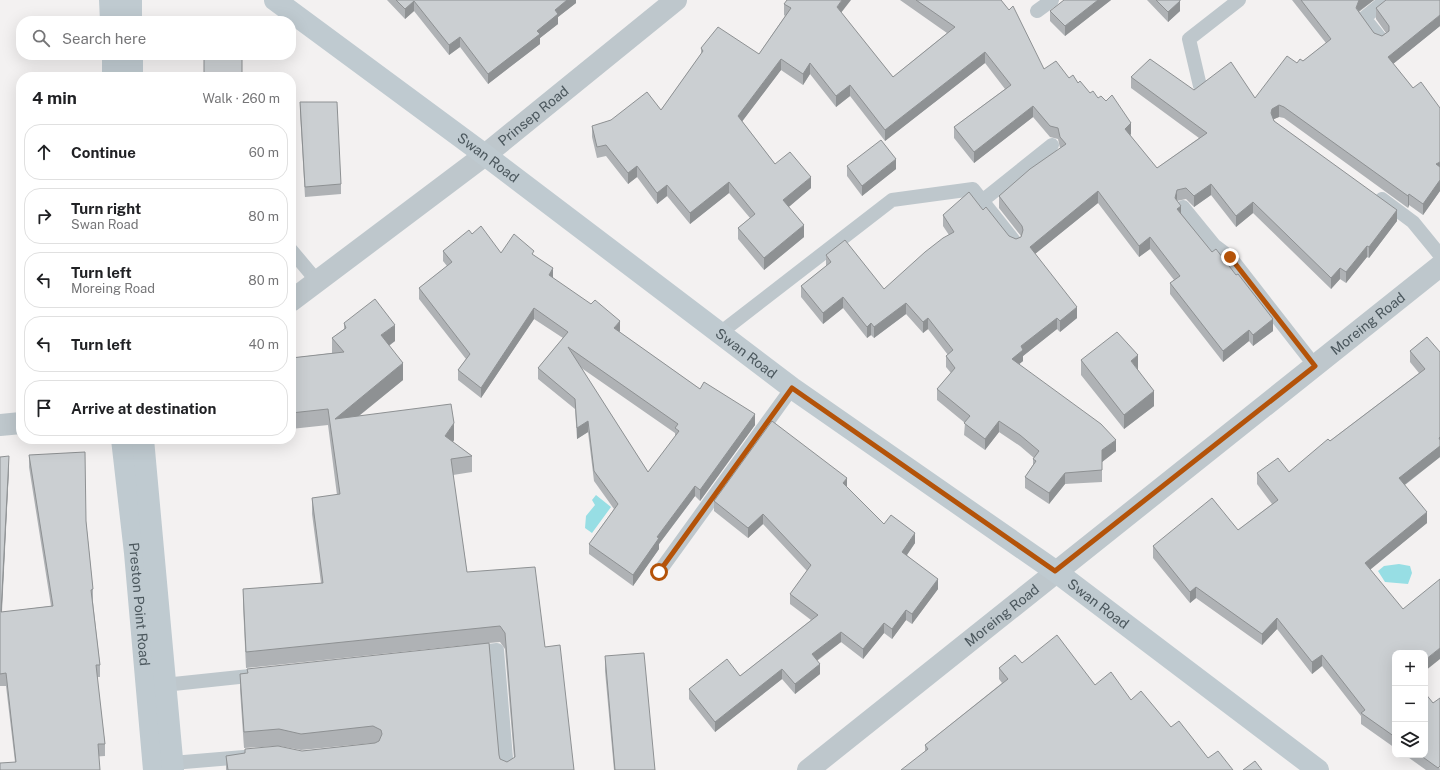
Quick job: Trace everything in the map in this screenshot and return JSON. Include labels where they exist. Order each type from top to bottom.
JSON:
[{"type":"street","points":[[110,0],[111,16]]},
{"type":"street","points":[[131,0],[131,16]]},
{"type":"street","name":"Swan Road","points":[[275,0],[485,155],[792,388],[1055,571],[1318,770]]},
{"type":"street","name":"Prinsep Road","points":[[296,297],[485,155],[676,0]]},
{"type":"street","points":[[113,60],[113,72]]},
{"type":"street","points":[[132,60],[132,72]]},
{"type":"street","name":"Moreing Road","points":[[808,770],[1026,597],[1055,571],[1440,266]]},
{"type":"street","points":[[0,425],[16,424]]},
{"type":"street","name":"Preston Point Road","points":[[123,444],[135,553],[166,768]]},
{"type":"street","name":"Preston Point Road","points":[[143,444],[164,685],[166,768]]},
{"type":"lane","points":[[1037,11],[1052,0]]},
{"type":"lane","points":[[1200,86],[1189,39],[1239,0]]},
{"type":"lane","points":[[1381,39],[1364,18],[1386,0]]},
{"type":"lane","points":[[982,201],[1052,146]]},
{"type":"lane","points":[[720,333],[892,200],[973,189],[1014,242]]},
{"type":"lane","points":[[1368,189],[1413,222],[1440,255]]},
{"type":"lane","points":[[1183,207],[1214,245],[1230,257],[1315,366]]},
{"type":"lane","points":[[296,256],[317,281]]},
{"type":"lane","points":[[659,572],[792,388]]},
{"type":"lane","points":[[458,654],[497,650],[507,770]]},
{"type":"lane","points":[[164,685],[272,674]]},
{"type":"lane","points":[[166,768],[256,756]]},
{"type":"water","points":[[596,495],[611,507],[592,533],[585,528],[586,516],[595,505],[592,500]]},
{"type":"water","points":[[1399,564],[1410,566],[1412,573],[1408,584],[1385,582],[1378,571],[1384,566]]},
{"type":"building","points":[[396,0],[567,0],[555,10],[558,14],[537,31],[540,34],[488,74],[460,37],[449,45],[414,1],[405,9]]},
{"type":"building","points":[[787,0],[842,0],[837,7],[893,77],[955,27],[916,0],[1001,0],[1009,10],[1013,6],[1044,69],[1056,61],[1069,78],[1073,75],[1078,83],[1080,81],[1090,93],[1093,91],[1098,98],[1101,96],[1106,101],[1112,95],[1131,123],[1125,129],[1157,168],[1207,133],[1131,77],[1150,59],[1194,90],[1231,62],[1255,98],[1287,56],[1297,63],[1300,59],[1303,61],[1331,39],[1301,0],[1359,0],[1356,8],[1374,33],[1382,36],[1389,31],[1389,26],[1376,8],[1386,0],[1440,0],[1440,15],[1388,57],[1413,88],[1421,82],[1440,108],[1440,162],[1436,164],[1440,167],[1440,180],[1423,204],[1409,194],[1408,196],[1284,107],[1279,105],[1272,109],[1271,113],[1274,121],[1397,210],[1369,247],[1367,246],[1346,272],[1340,268],[1331,278],[1253,202],[1236,216],[1211,184],[1194,196],[1186,188],[1177,190],[1175,198],[1181,206],[1177,209],[1212,252],[1216,249],[1236,275],[1238,274],[1273,319],[1253,335],[1249,330],[1223,351],[1170,283],[1180,276],[1150,237],[1139,246],[1098,191],[1030,247],[1077,307],[1060,321],[1057,318],[1021,346],[1023,350],[1012,359],[1101,424],[1116,440],[1102,450],[1102,470],[1065,473],[1049,493],[1025,477],[1036,461],[1033,459],[1039,451],[1020,435],[999,421],[985,439],[964,423],[970,416],[937,389],[955,368],[946,356],[953,350],[928,318],[923,322],[906,303],[874,327],[871,323],[867,327],[843,297],[823,313],[801,286],[831,262],[826,255],[845,240],[884,289],[925,252],[943,238],[954,232],[943,215],[969,192],[983,210],[986,207],[1009,236],[1016,239],[1021,237],[1023,230],[1022,226],[999,196],[1030,169],[1066,144],[1060,137],[1058,128],[1050,126],[1033,106],[974,152],[954,127],[1011,85],[985,52],[885,130],[850,85],[836,96],[810,63],[803,74],[781,59],[738,116],[775,164],[790,152],[811,177],[783,200],[804,225],[764,258],[738,228],[755,214],[729,182],[690,213],[667,185],[657,193],[637,166],[628,173],[606,145],[597,147],[592,126],[611,120],[647,92],[661,110],[703,51],[701,48],[718,27],[759,54],[791,8],[784,4]]},
{"type":"building","points":[[1064,0],[1098,0],[1065,26],[1050,11]]},
{"type":"building","points":[[1156,0],[1180,0],[1180,1],[1168,12]]},
{"type":"building","points":[[204,60],[242,60],[242,72],[204,72]]},
{"type":"building","points":[[300,102],[337,102],[341,184],[305,187]]},
{"type":"building","points":[[881,140],[896,159],[862,186],[847,166]]},
{"type":"building","points":[[481,226],[501,253],[514,234],[534,251],[532,254],[553,268],[549,275],[591,304],[595,300],[620,321],[614,328],[700,389],[704,382],[755,414],[700,490],[695,486],[657,537],[659,538],[633,575],[589,544],[618,504],[594,471],[588,421],[577,428],[575,399],[538,368],[568,332],[534,308],[481,388],[458,370],[470,354],[419,288],[452,262],[443,251],[469,230],[472,234]],"holes":[[[568,347],[678,424],[675,428],[679,431],[648,472]]]},
{"type":"building","points":[[375,299],[395,325],[381,335],[403,363],[335,419],[451,404],[454,423],[445,436],[472,456],[451,459],[467,572],[535,567],[545,647],[560,645],[574,770],[228,770],[226,756],[245,753],[245,749],[278,746],[302,751],[375,743],[379,741],[382,734],[381,730],[373,726],[301,734],[279,729],[244,732],[240,674],[248,673],[247,669],[489,643],[499,755],[500,759],[507,762],[515,757],[505,633],[500,626],[246,652],[243,589],[323,583],[312,498],[340,494],[328,409],[296,412],[296,357],[344,352],[332,338],[346,328],[344,323]]},
{"type":"building","points":[[1117,332],[1138,355],[1131,361],[1154,391],[1124,415],[1081,360]]},
{"type":"building","points":[[1427,337],[1440,352],[1440,446],[1399,478],[1427,512],[1365,563],[1403,609],[1440,579],[1440,648],[1428,658],[1428,650],[1392,650],[1392,735],[1361,713],[1365,710],[1322,655],[1312,662],[1277,618],[1262,634],[1196,587],[1190,592],[1153,546],[1212,498],[1238,530],[1278,500],[1257,473],[1278,458],[1289,472],[1328,439],[1330,441],[1425,369],[1410,351]]},
{"type":"building","points":[[772,421],[847,478],[843,483],[884,524],[891,515],[915,533],[902,552],[938,579],[912,614],[906,610],[892,629],[884,623],[863,649],[841,632],[812,654],[820,664],[795,684],[782,669],[715,722],[689,689],[727,659],[740,676],[818,615],[790,594],[811,565],[763,514],[748,528],[714,501]]},
{"type":"building","points":[[85,452],[86,521],[93,589],[91,590],[100,665],[96,665],[105,744],[98,744],[100,770],[0,770],[0,763],[16,762],[6,673],[0,674],[0,457],[9,456],[1,612],[53,606],[29,455]]},
{"type":"building","points":[[1057,635],[1095,685],[1111,672],[1131,700],[1141,691],[1171,727],[1179,721],[1208,758],[1218,751],[1233,770],[901,770],[928,749],[925,745],[1008,679],[999,668],[1015,655],[1022,663]]},
{"type":"building","points":[[644,653],[655,770],[615,770],[605,656]]},
{"type":"building","points":[[1428,697],[1433,703],[1440,698],[1440,766],[1438,768],[1424,758],[1428,758]]},
{"type":"building","points":[[1255,761],[1262,770],[1243,770]]},
{"type":"route","points":[[659,572],[792,388],[1055,571],[1315,366],[1230,257]]}]
